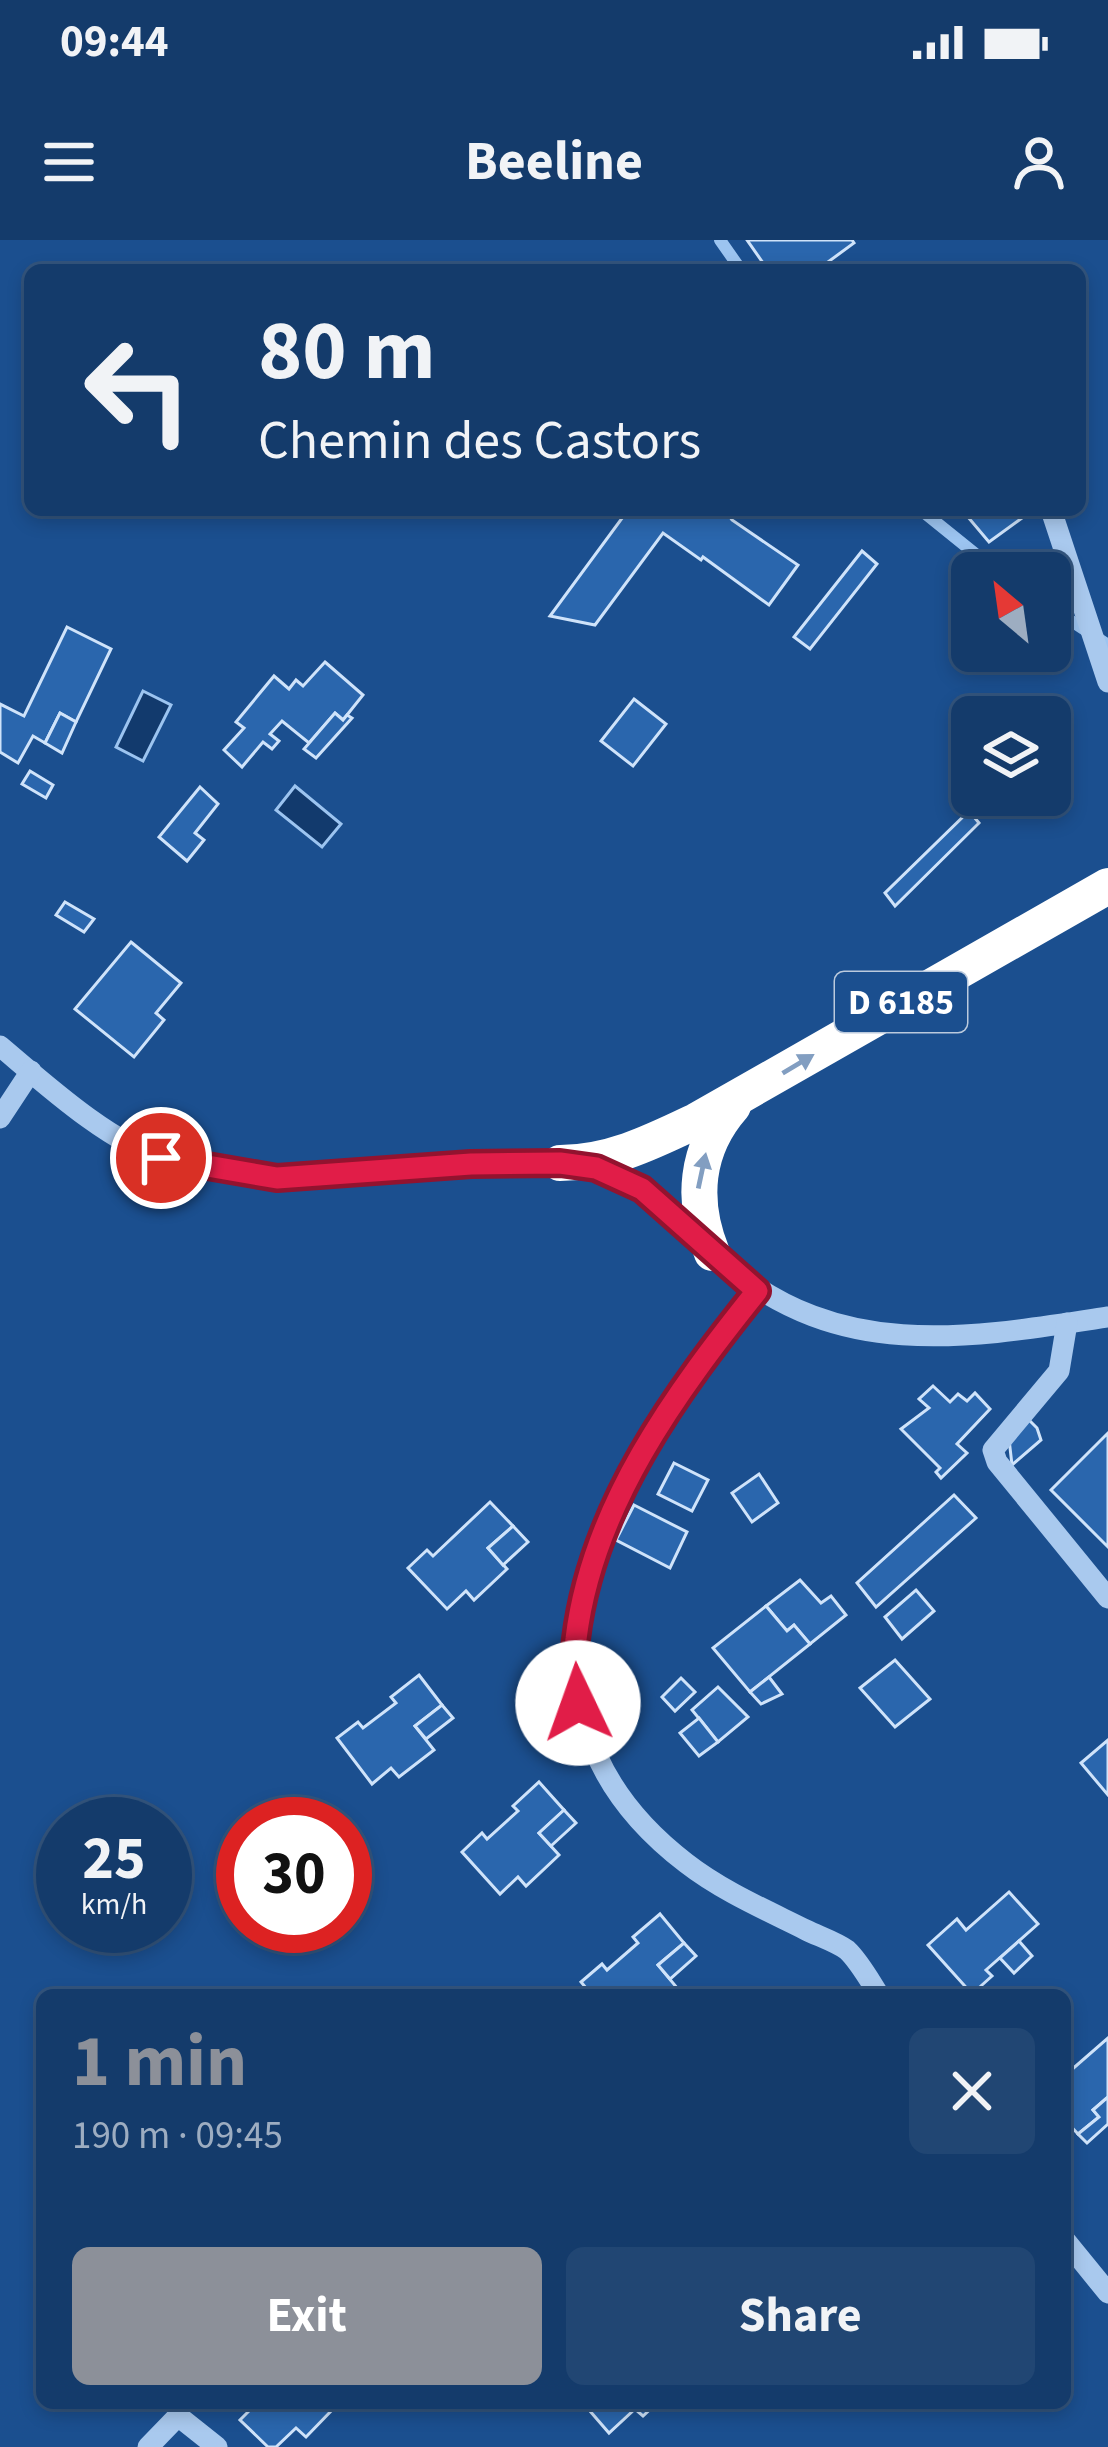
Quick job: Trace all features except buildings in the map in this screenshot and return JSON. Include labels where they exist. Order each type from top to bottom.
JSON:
[{"type":"highway","name":"D 6185","points":[[560,1163],[588,1163],[636,1150],[740,1098],[1108,886]]},
{"type":"highway","points":[[712,1253],[698,1212],[700,1175],[719,1121],[740,1098]]},
{"type":"street","points":[[1053,516],[1108,682]]},
{"type":"street","points":[[0,1046],[91,1120],[161,1158],[277,1178],[471,1164],[560,1163],[596,1168],[642,1189],[757,1291],[830,1324],[910,1338],[1108,1317]]},
{"type":"street","points":[[0,1118],[31,1071]]},
{"type":"street","points":[[757,1291],[692,1371],[646,1445],[598,1543],[575,1641],[578,1703],[601,1769],[640,1824],[688,1865],[847,1951],[875,1989]]},
{"type":"street","points":[[1067,1323],[1059,1371],[993,1450],[997,1462],[1108,1598]]},
{"type":"street","points":[[1071,2247],[1108,2293]]},
{"type":"street","points":[[148,2447],[184,2409],[218,2447]]},
{"type":"water","points":[[143,691],[171,705],[143,761],[116,747]]},
{"type":"water","points":[[295,786],[341,824],[322,847],[276,810]]},
{"type":"waterway","points":[[720,240],[737,264]]},
{"type":"waterway","points":[[928,516],[973,552]]},
{"type":"waterway","points":[[1071,621],[1108,645]]},
{"type":"route","points":[[161,1158],[277,1178],[471,1164],[560,1163],[596,1168],[642,1189],[757,1291],[692,1371],[646,1445],[598,1543],[575,1641],[578,1703]]}]
